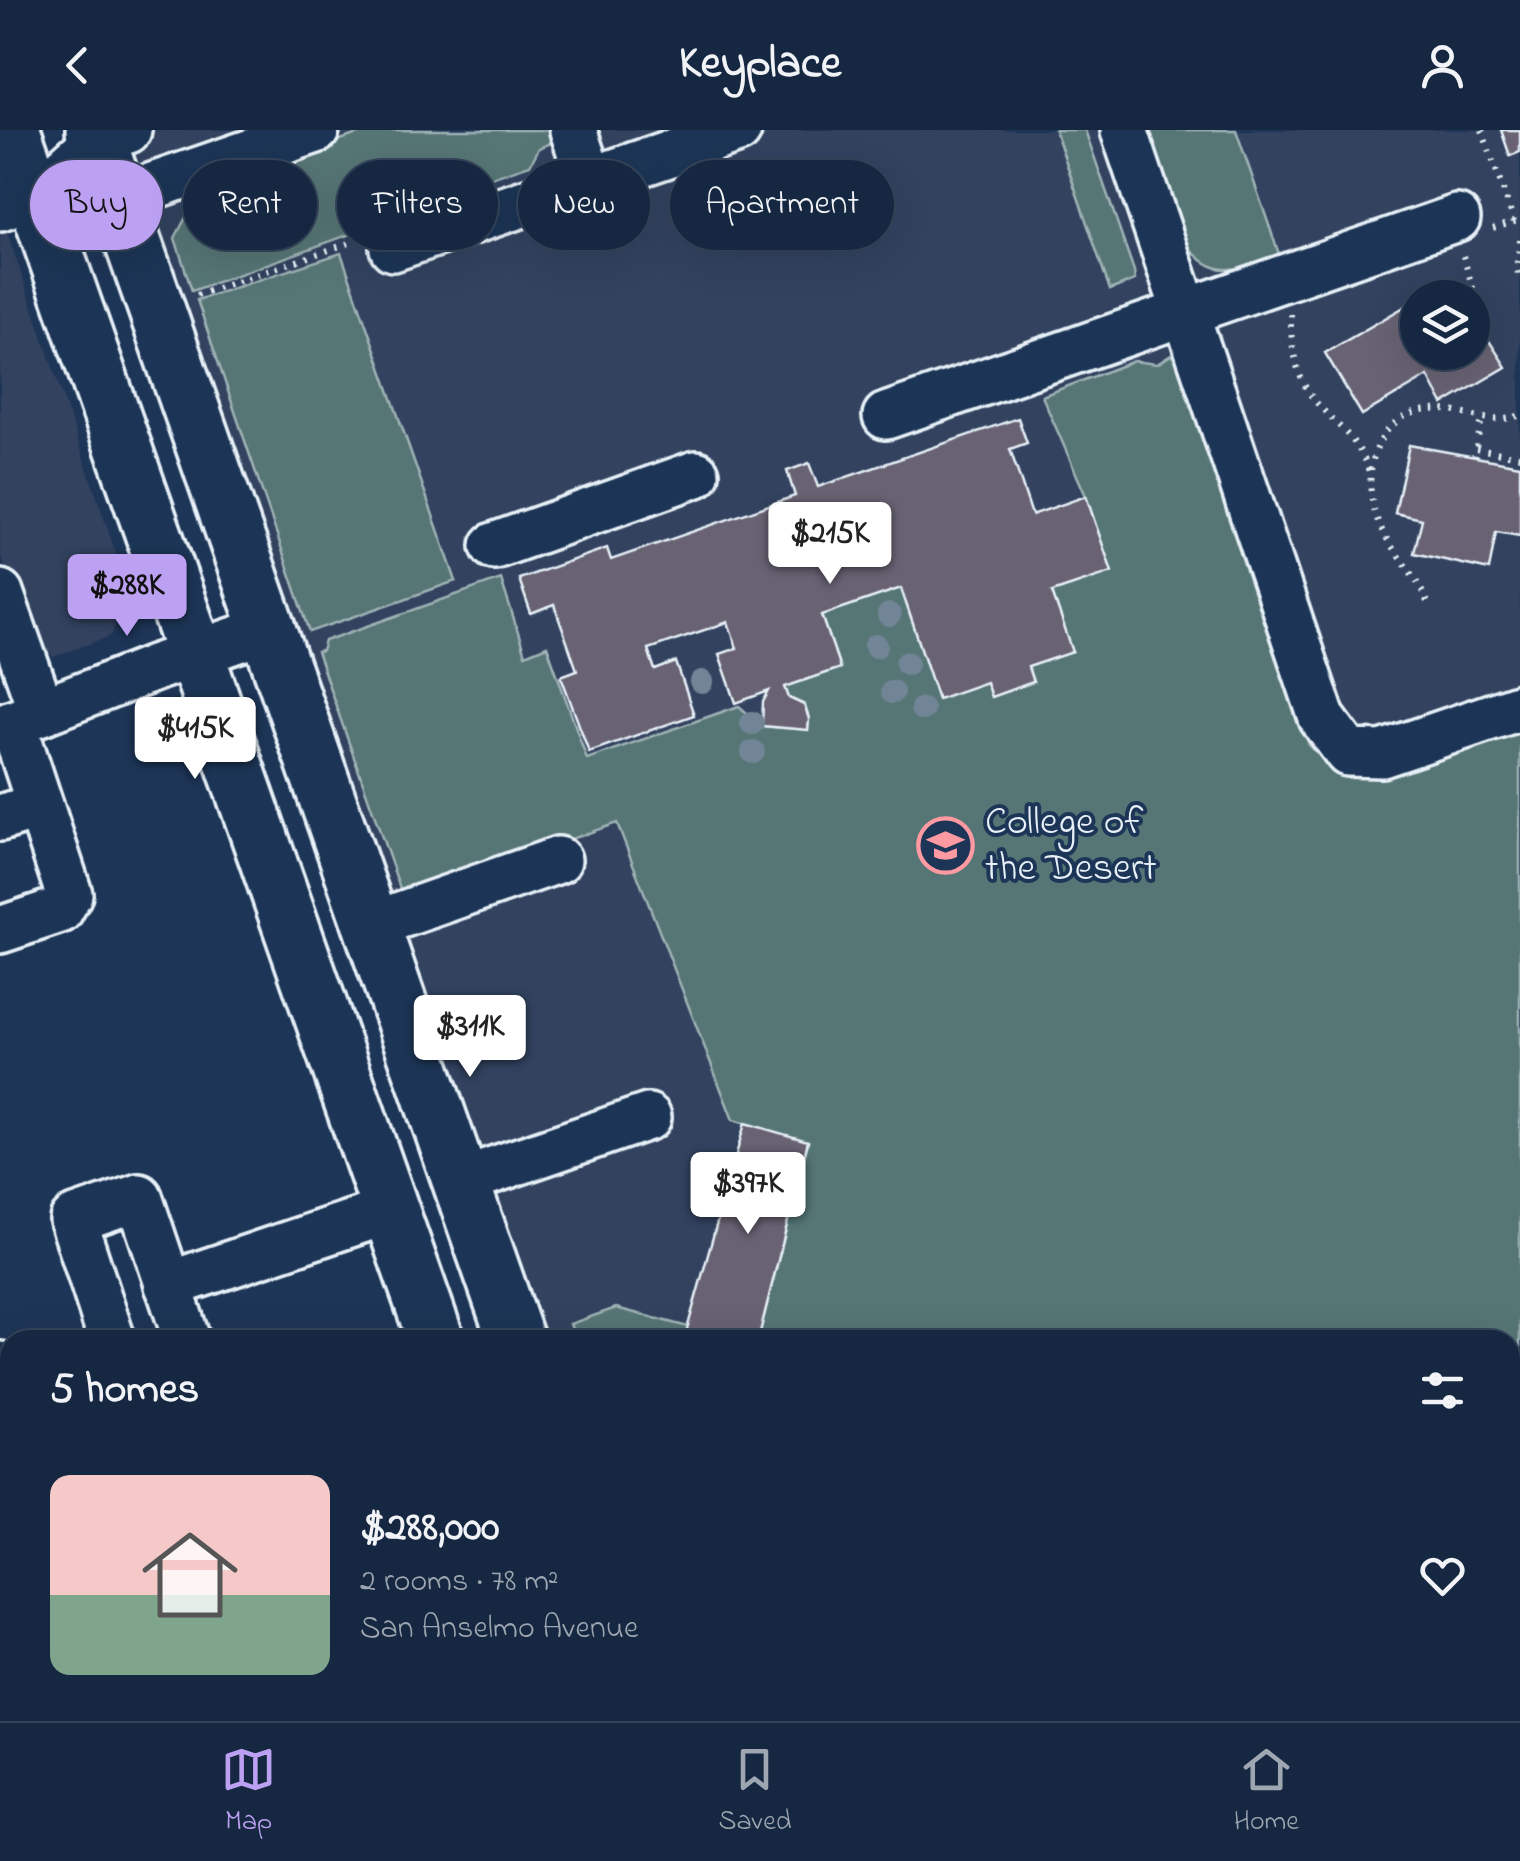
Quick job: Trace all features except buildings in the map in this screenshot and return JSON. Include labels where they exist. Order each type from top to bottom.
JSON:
[{"type":"main road","points":[[12,130],[18,202],[195,654],[433,1330]]},
{"type":"main road","points":[[107,133],[112,160]]},
{"type":"main road","points":[[136,250],[512,1330]]},
{"type":"street","points":[[163,183],[316,130]]},
{"type":"street","points":[[573,130],[583,160]]},
{"type":"street","points":[[649,160],[738,130]]},
{"type":"street","points":[[1124,130],[1322,718],[1348,753],[1382,754],[1520,707]]},
{"type":"street","points":[[18,202],[107,133]]},
{"type":"street","points":[[886,416],[1186,313],[1457,229]]},
{"type":"street","points":[[494,546],[696,474]]},
{"type":"street","points":[[0,593],[18,721],[20,812],[69,894],[60,910],[0,930]]},
{"type":"street","points":[[18,721],[268,629]]},
{"type":"street","points":[[372,924],[558,860]]},
{"type":"street","points":[[460,1182],[648,1117]]},
{"type":"street","points":[[109,1330],[73,1220],[139,1197],[184,1330]]},
{"type":"street","points":[[168,1285],[391,1210]]},
{"type":"path","points":[[1482,130],[1514,221]]},
{"type":"path","points":[[1457,229],[1472,280]]},
{"type":"path","points":[[1520,240],[1520,281]]},
{"type":"path","points":[[1292,298],[1290,332],[1301,376],[1310,395],[1357,444],[1370,477]]},
{"type":"path","points":[[1426,602],[1418,578],[1381,528],[1371,501],[1370,477],[1379,438],[1393,423],[1431,410],[1506,421],[1520,415]]},
{"type":"path","points":[[1482,419],[1475,453],[1520,456]]},
{"type":"shaded area","name":"College of the Desert","points":[[121,130],[1520,130],[1520,1330],[540,1330],[163,250],[163,160],[131,160]]},
{"type":"shaded area","points":[[0,211],[129,592],[111,636],[53,657],[36,638],[0,554]]},
{"type":"green space","points":[[369,130],[547,130],[551,143],[539,148],[533,160],[518,160],[518,169],[498,176],[498,160],[337,160],[337,239],[317,246],[317,160],[283,160]]},
{"type":"green space","points":[[1055,130],[1085,130],[1135,280],[1110,290]]},
{"type":"green space","points":[[1149,130],[1236,130],[1279,254],[1230,269],[1199,258],[1189,247]]},
{"type":"green space","points":[[183,223],[183,250],[306,250],[192,291],[175,238]]},
{"type":"green space","points":[[341,253],[456,581],[310,632],[197,300]]},
{"type":"green space","points":[[1171,355],[1179,363],[1309,745],[1349,774],[1381,775],[1520,728],[1520,1330],[761,1330],[808,1142],[733,1120],[617,823],[403,897],[317,652],[322,651],[325,641],[501,579],[525,655],[547,646],[587,759],[739,706],[762,726],[808,730],[805,705],[789,698],[785,687],[840,668],[822,615],[901,588],[938,698],[986,682],[991,697],[1033,682],[1028,667],[1072,652],[1052,592],[1111,571],[1086,496],[1042,396],[1134,361],[1157,364]]},
{"type":"green space","points":[[616,1308],[688,1327],[572,1330],[570,1324]]},
{"type":"place","name":"College of the Desert","points":[[946,846]]}]
